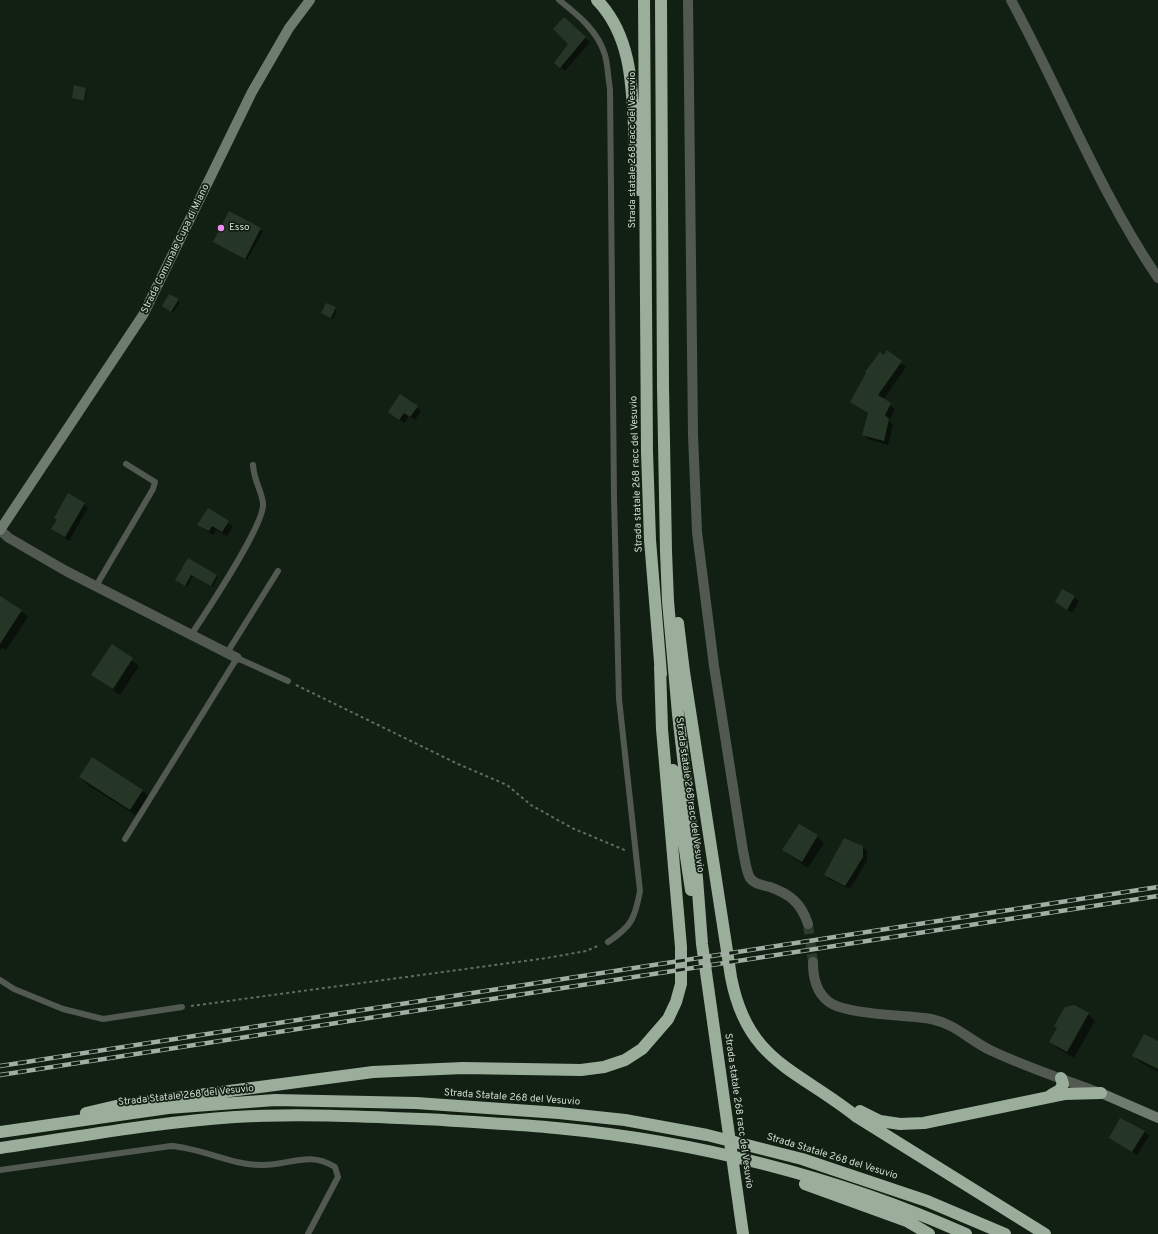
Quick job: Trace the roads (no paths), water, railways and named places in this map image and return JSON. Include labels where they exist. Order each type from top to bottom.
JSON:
[{"type":"highway","points":[[597,0],[616,28],[627,58],[633,91],[638,193],[645,246]]},
{"type":"highway","name":"Strada statale 268 racc del Vesuvio","points":[[644,0],[647,452],[650,540],[660,666],[689,880],[702,944],[743,1234]]},
{"type":"highway","name":"Strada statale 268 racc del Vesuvio","points":[[661,0],[663,387],[666,551],[678,714],[697,878],[702,944]]},
{"type":"highway","points":[[666,510],[684,672],[734,995],[748,1028],[773,1059],[837,1101],[857,1117],[1045,1234]]},
{"type":"highway","points":[[34,1126],[116,1106],[373,1072],[463,1068],[581,1070],[604,1067],[625,1060],[642,1049],[668,1019],[676,1002],[681,984],[681,947],[662,729],[660,666]]},
{"type":"highway","points":[[1048,1097],[1060,1090],[1063,1084],[1061,1078]]},
{"type":"highway","points":[[837,1101],[880,1121],[900,1124],[924,1123],[1048,1097],[1083,1092],[1101,1093]]},
{"type":"highway","name":"Strada Statale 268 del Vesuvio","points":[[0,1132],[168,1108],[232,1102],[332,1100],[515,1108],[625,1120],[747,1144],[867,1179],[927,1201],[1006,1234]]},
{"type":"highway","points":[[0,1148],[171,1124],[234,1117],[332,1116],[557,1128],[624,1136],[711,1152],[749,1161],[854,1192],[922,1216],[966,1234]]},
{"type":"highway","points":[[749,1161],[804,1184],[907,1221],[929,1234]]},
{"type":"street","name":"Strada Comunale Cupa di Miano","points":[[0,530],[143,315],[252,92],[290,28],[310,0]]},
{"type":"street","points":[[688,0],[693,435],[697,532],[714,666],[743,851],[750,878],[758,884],[770,887],[800,904],[808,924]]},
{"type":"street","points":[[1011,0],[1100,179],[1132,238],[1158,278]]},
{"type":"street","points":[[0,530],[10,538],[66,571],[237,658]]},
{"type":"street","points":[[813,962],[813,974],[818,990],[830,1002],[844,1009],[931,1019],[950,1024],[991,1051],[1101,1093],[1158,1118]]},
{"type":"lane","points":[[559,0],[577,14],[594,33],[604,54],[610,89],[613,406],[619,691],[640,891],[636,914],[623,931],[608,942]]},
{"type":"lane","points":[[96,586],[153,489],[155,482],[126,464]]},
{"type":"lane","points":[[191,635],[237,561],[261,516],[264,504],[253,477],[253,465]]},
{"type":"lane","points":[[228,653],[278,571]]},
{"type":"lane","points":[[125,838],[237,658],[288,681]]},
{"type":"lane","points":[[0,980],[14,989],[63,1009],[103,1019],[182,1007]]},
{"type":"lane","points":[[0,1170],[171,1146],[185,1147],[224,1160],[262,1166],[310,1158],[325,1161],[335,1167],[338,1177],[308,1234]]},
{"type":"tunnel","points":[[808,924],[813,962]]},
{"type":"railway","points":[[0,1066],[1158,887]]},
{"type":"railway","points":[[0,1075],[1158,896]]},
{"type":"place","name":"Esso","points":[[221,228]]}]
